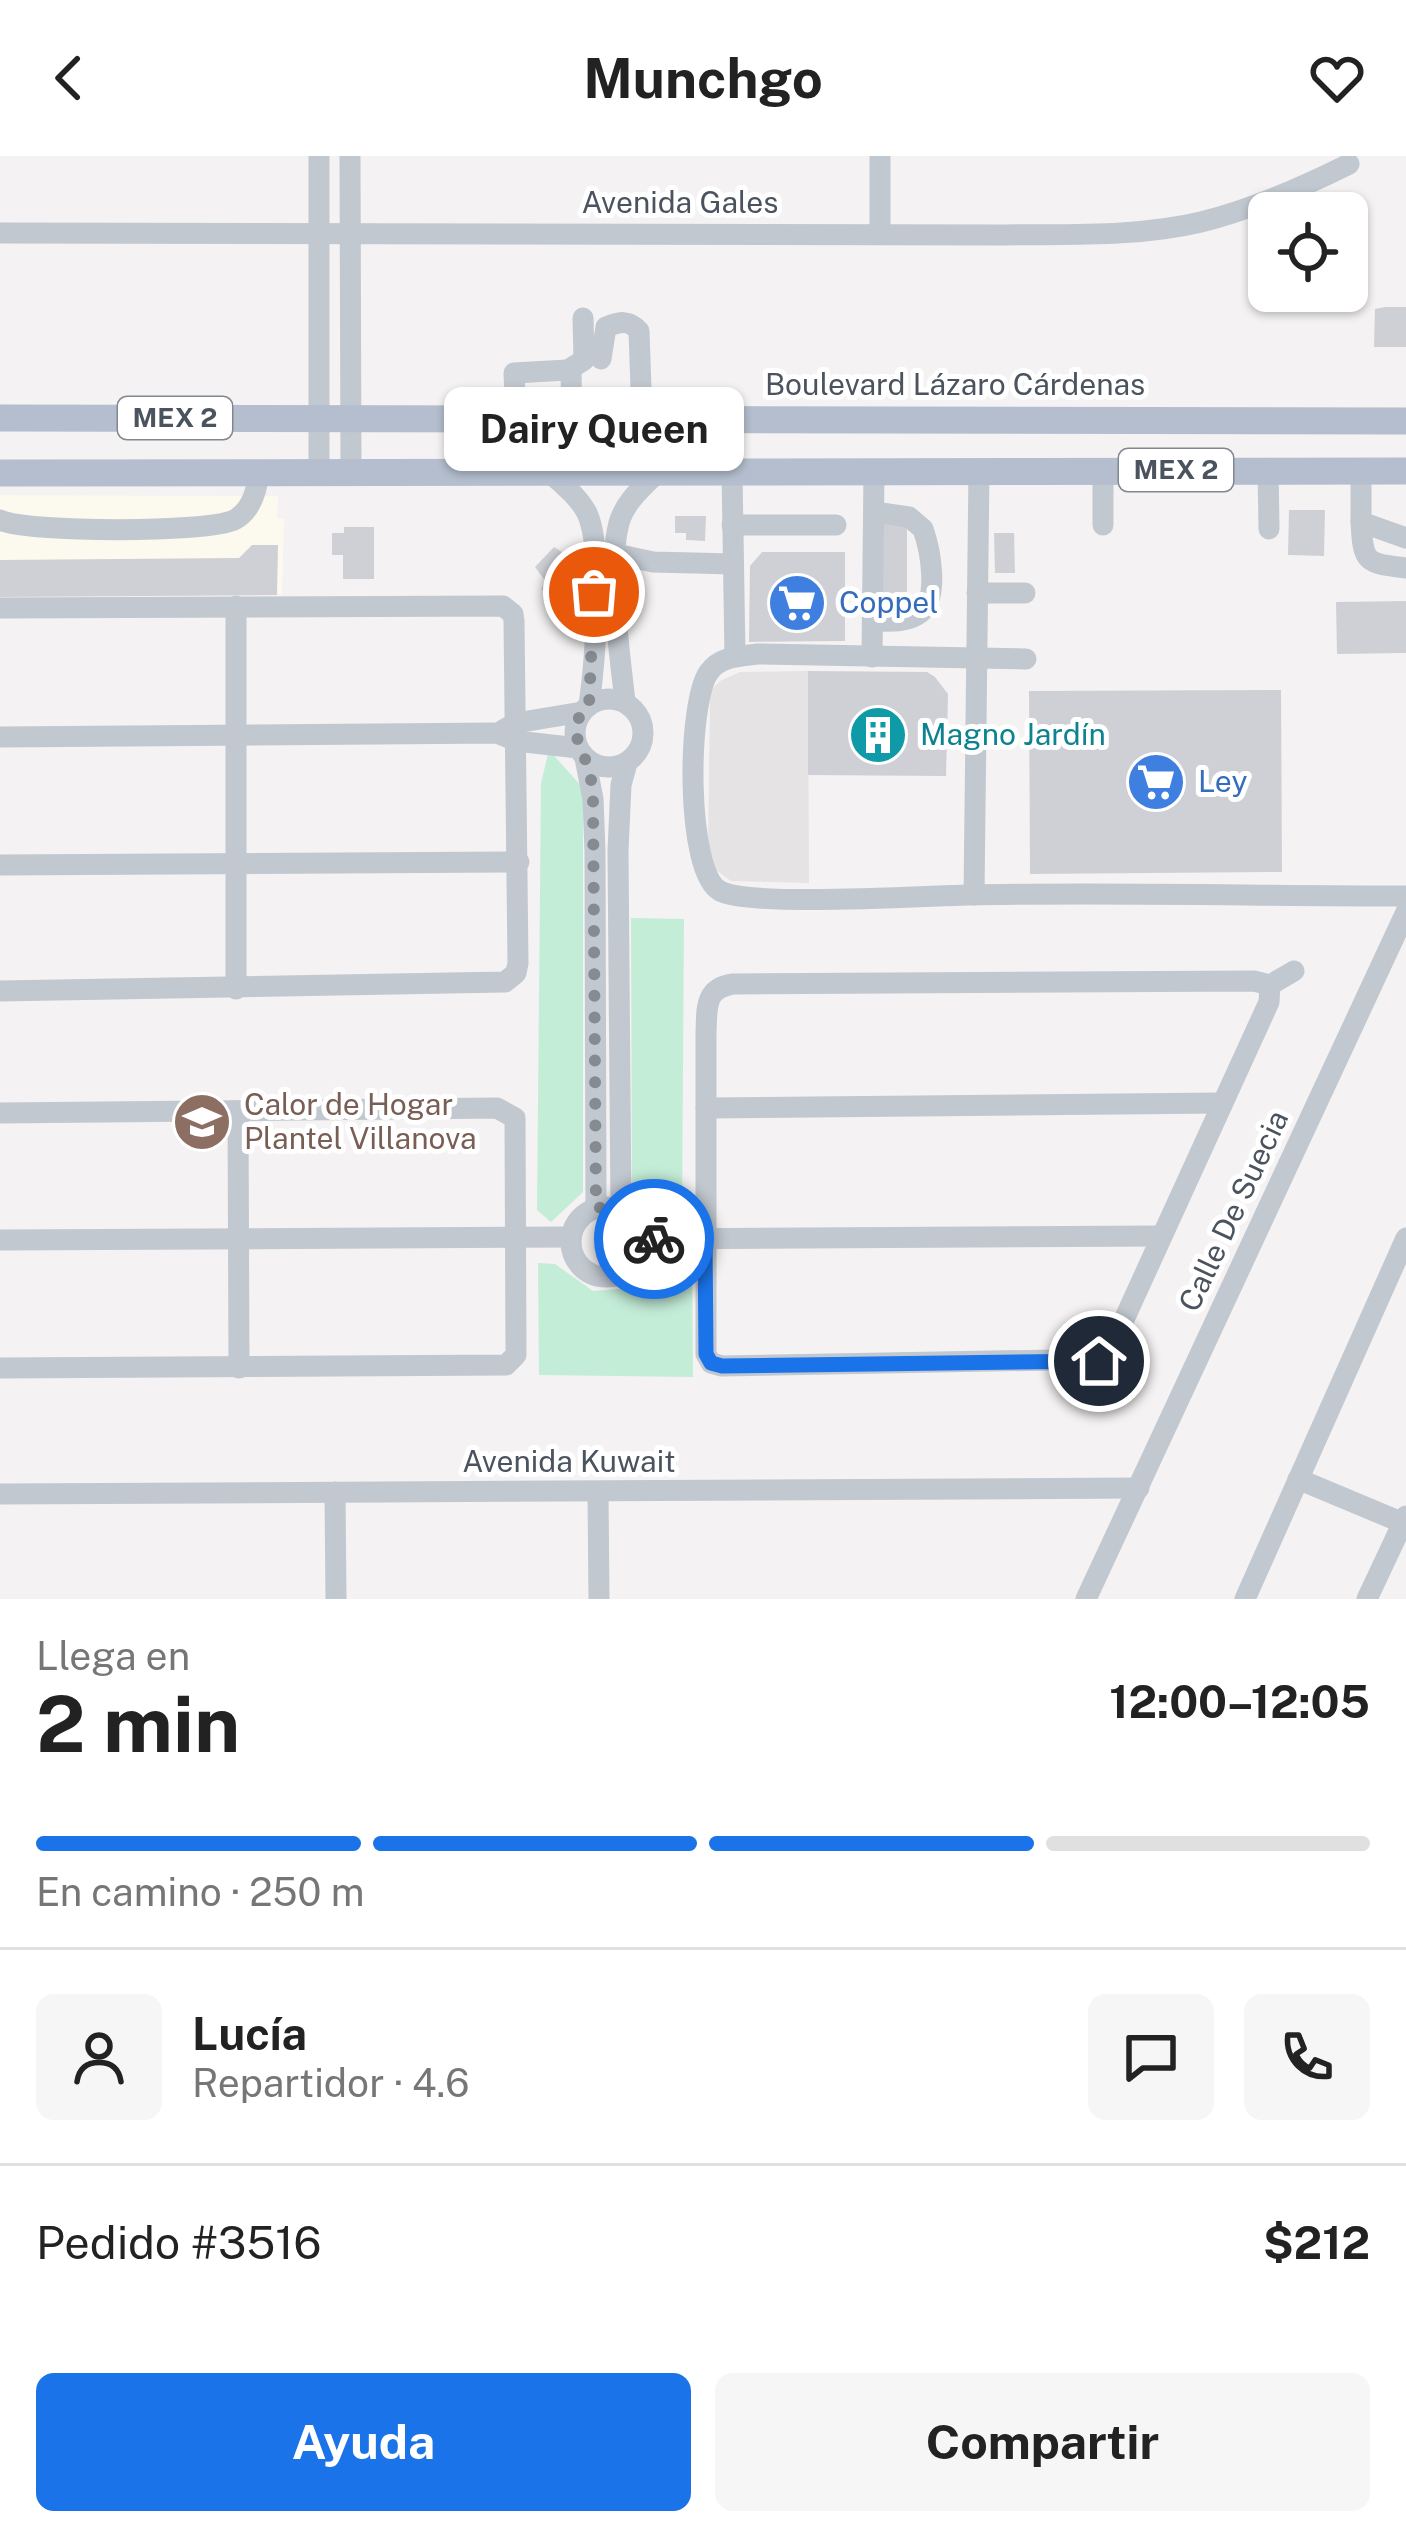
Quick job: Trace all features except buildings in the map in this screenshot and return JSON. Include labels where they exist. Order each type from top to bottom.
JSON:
[{"type":"main road","name":"Boulevard Lázaro Cárdenas","points":[[0,418],[1406,421]]},
{"type":"main road","points":[[946,418],[946,469]]},
{"type":"main road","name":"MEX 2","points":[[0,473],[1406,471]]},
{"type":"street","points":[[319,156],[319,472]]},
{"type":"street","points":[[350,156],[351,472]]},
{"type":"street","points":[[880,156],[880,233]]},
{"type":"street","name":"Avenida Gales","points":[[0,233],[1075,234],[1168,227],[1240,211],[1349,164]]},
{"type":"street","points":[[516,418],[514,374],[568,370],[584,360],[583,319]]},
{"type":"street","points":[[601,359],[606,327],[634,324],[639,331],[642,418]]},
{"type":"street","points":[[568,370],[572,418]]},
{"type":"street","points":[[974,895],[979,469]]},
{"type":"street","points":[[732,470],[735,656]]},
{"type":"street","points":[[872,657],[874,470]]},
{"type":"street","points":[[1103,470],[1103,525]]},
{"type":"street","points":[[1268,470],[1269,529]]},
{"type":"street","points":[[548,471],[575,496],[590,521],[595,631],[586,709],[575,732],[593,799],[621,1210]]},
{"type":"street","points":[[625,702],[616,554],[619,521],[659,471]]},
{"type":"street","points":[[1361,471],[1360,522],[1366,558],[1371,563],[1406,568]]},
{"type":"street","points":[[0,520],[34,528],[209,526],[239,518],[248,509],[259,472]]},
{"type":"street","points":[[873,621],[919,615],[927,607],[930,582],[923,530],[909,517],[874,512]]},
{"type":"street","points":[[1360,522],[1406,538]]},
{"type":"street","points":[[732,525],[836,525]]},
{"type":"street","points":[[616,554],[639,561],[733,564]]},
{"type":"street","points":[[977,593],[1025,593]]},
{"type":"street","points":[[0,608],[496,605],[509,609],[514,621],[510,732],[519,862],[518,963],[510,979],[494,984],[0,991]]},
{"type":"street","points":[[236,606],[236,989]]},
{"type":"street","points":[[1026,659],[735,656],[710,670],[697,704],[695,790],[700,863],[712,885],[736,896],[1406,896]]},
{"type":"street","points":[[0,737],[510,732],[606,699],[625,702],[640,718],[644,732],[638,753],[627,763],[602,767],[582,753],[510,732]]},
{"type":"street","points":[[596,1208],[607,967],[627,763]]},
{"type":"street","points":[[0,865],[519,862]]},
{"type":"street","name":"Calle De Suecia","points":[[1086,1599],[1406,913]]},
{"type":"street","points":[[1269,994],[1254,981],[722,986],[709,995],[705,1239],[706,1354],[711,1363],[1099,1361],[1111,1351],[1269,994],[1294,970]]},
{"type":"street","points":[[706,1108],[1220,1103]]},
{"type":"street","points":[[0,1113],[497,1108],[515,1118],[516,1355],[506,1365],[0,1368]]},
{"type":"street","points":[[238,1111],[239,1368]]},
{"type":"street","points":[[596,1208],[621,1210],[633,1220],[641,1239],[632,1265],[608,1277],[591,1274],[577,1262],[571,1237],[579,1219],[596,1208]]},
{"type":"street","points":[[641,1239],[1161,1236]]},
{"type":"street","points":[[0,1240],[571,1237]]},
{"type":"street","points":[[1245,1599],[1406,1238]]},
{"type":"street","points":[[1298,1479],[1404,1520],[1366,1599]]},
{"type":"street","name":"Avenida Kuwait","points":[[0,1494],[1139,1488]]},
{"type":"street","points":[[335,1492],[336,1599]]},
{"type":"street","points":[[598,1493],[598,1599]]},
{"type":"shaded area","points":[[0,495],[278,496],[277,518],[284,519],[282,594],[0,597]]},
{"type":"shaded area","points":[[808,671],[809,883],[731,881],[713,868],[708,856],[710,692],[720,681],[740,672]]},
{"type":"green space","points":[[549,750],[583,788],[583,1192],[551,1222],[537,1210],[541,783]]},
{"type":"green space","points":[[631,918],[684,919],[682,1217],[632,1192]]},
{"type":"green space","points":[[663,1255],[692,1257],[693,1377],[539,1375],[538,1263],[555,1264],[593,1291],[634,1288]]},
{"type":"way so far","points":[[594,592],[592,683],[589,705],[575,732],[593,799],[596,1208],[621,1210],[633,1220],[641,1239],[654,1239]]},
{"type":"place","name":"Dairy Queen","points":[[594,592]]},
{"type":"place","name":"Coppel","points":[[797,603]]},
{"type":"place","name":"Magno Jardín","points":[[878,735]]},
{"type":"place","name":"Ley","points":[[1156,782]]},
{"type":"place","name":"Calor de Hogar Plantel Villanova","points":[[202,1122]]},
{"type":"route","points":[[654,1239],[705,1239],[706,1354],[711,1363],[1099,1361]]}]
